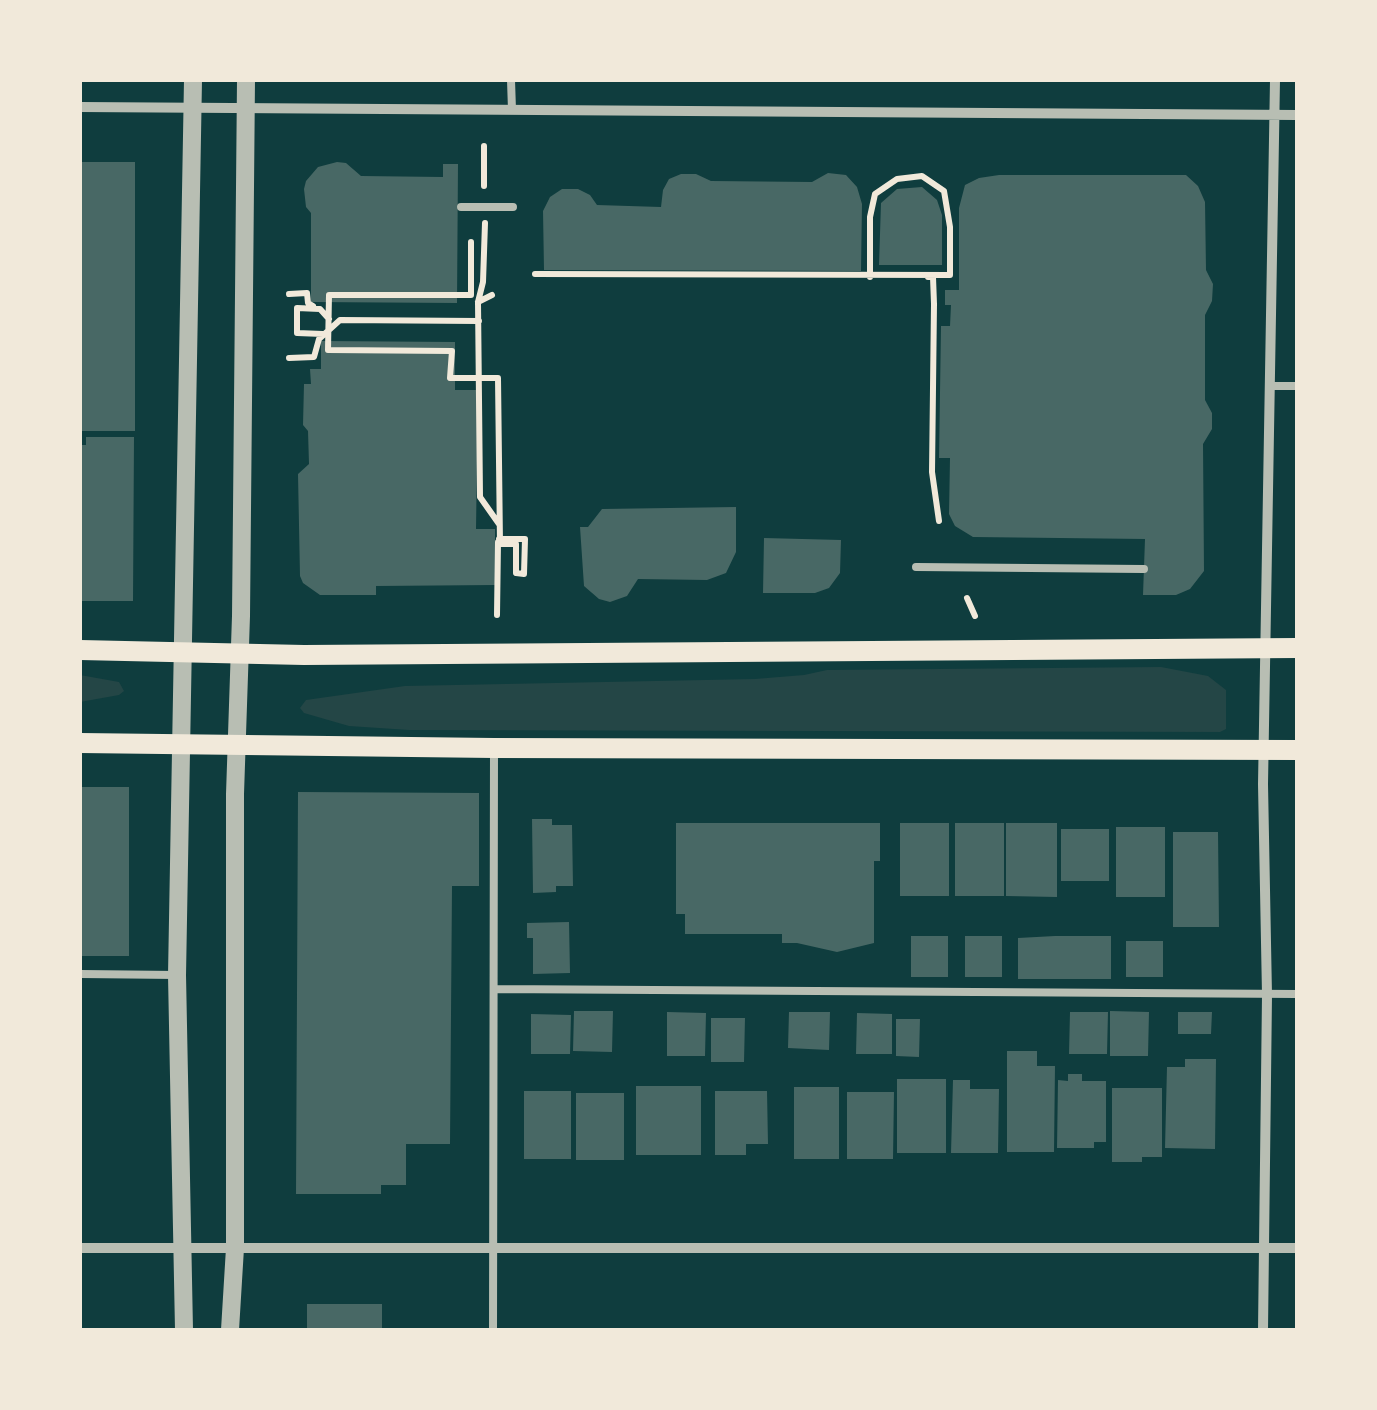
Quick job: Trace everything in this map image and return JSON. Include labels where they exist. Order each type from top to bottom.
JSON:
[{"type":"main road","points":[[80,650],[239,654],[1297,648]]},
{"type":"main road","points":[[80,743],[1297,750]]},
{"type":"street","points":[[184,1330],[177,975],[193,80]]},
{"type":"street","points":[[230,1330],[235,1248],[236,744],[246,80]]},
{"type":"street","points":[[1263,1330],[1267,995],[1264,750],[1275,80]]},
{"type":"street","points":[[80,108],[1297,115]]},
{"type":"street","points":[[80,1248],[1297,1248]]},
{"type":"lane","points":[[511,80],[512,110]]},
{"type":"lane","points":[[461,206],[513,207]]},
{"type":"lane","points":[[1272,386],[1297,386]]},
{"type":"lane","points":[[916,568],[1144,568]]},
{"type":"lane","points":[[494,748],[494,1330]]},
{"type":"lane","points":[[80,974],[177,975]]},
{"type":"lane","points":[[494,989],[1297,994]]},
{"type":"path","points":[[484,146],[484,282],[478,302],[480,497],[498,523],[497,616]]},
{"type":"path","points":[[534,274],[792,274],[812,275],[851,275],[871,275],[950,275],[950,227],[944,191],[922,176],[897,179],[875,194],[870,217],[870,235],[870,254],[870,256],[870,267],[870,277]]},
{"type":"path","points":[[471,242],[471,296],[329,296],[328,350],[452,350],[450,378],[498,378],[500,507],[500,526],[500,544],[516,544],[516,573],[524,574],[524,539],[512,539],[498,539]]},
{"type":"path","points":[[712,276],[933,277],[932,472],[939,521]]},
{"type":"path","points":[[289,294],[307,293],[308,303],[322,312],[330,326]]},
{"type":"path","points":[[478,302],[492,296]]},
{"type":"path","points":[[330,326],[320,309],[297,308],[297,333],[330,326],[479,321]]},
{"type":"path","points":[[322,312],[299,310],[299,330],[367,322]]},
{"type":"path","points":[[289,358],[314,357],[319,339],[330,326]]},
{"type":"path","points":[[966,598],[976,616]]},
{"type":"shaded area","points":[[1161,667],[1208,676],[1226,690],[1226,729],[409,730],[349,726],[304,713],[300,708],[306,700],[405,686],[755,679],[827,670]]},
{"type":"shaded area","points":[[80,675],[119,682],[124,691],[80,702]]},
{"type":"building","points":[[80,162],[135,162],[135,431],[80,431]]},
{"type":"building","points":[[346,163],[361,176],[443,177],[443,164],[458,164],[457,303],[311,302],[311,213],[306,207],[304,189],[318,167]]},
{"type":"building","points":[[828,173],[846,175],[857,187],[862,204],[861,271],[544,270],[543,211],[550,197],[562,189],[578,189],[590,195],[597,205],[661,207],[669,179],[681,174],[696,174],[711,181],[812,182]]},
{"type":"building","points":[[999,175],[1186,175],[1198,186],[1205,202],[1206,270],[1213,284],[1212,301],[1205,315],[1205,400],[1212,413],[1212,429],[1203,444],[1204,571],[1190,589],[1176,595],[1143,595],[1145,539],[973,537],[955,526],[949,514],[950,458],[939,458],[941,326],[950,326],[951,305],[945,305],[945,290],[959,290],[959,208],[965,185]]},
{"type":"building","points":[[922,187],[937,200],[942,215],[942,265],[879,265],[881,203],[897,189]]},
{"type":"building","points":[[321,341],[455,342],[455,390],[478,390],[476,529],[495,529],[495,585],[376,586],[376,595],[320,595],[303,583],[298,474],[309,464],[308,431],[303,425],[304,384],[311,384],[310,369],[321,369]]},
{"type":"building","points":[[86,437],[134,437],[133,601],[80,601],[80,445],[86,445]]},
{"type":"building","points":[[736,507],[736,552],[726,573],[707,580],[638,579],[627,596],[610,602],[599,599],[584,586],[580,527],[588,527],[602,509]]},
{"type":"building","points":[[764,538],[841,540],[840,573],[829,588],[815,593],[763,593]]},
{"type":"building","points":[[80,787],[129,787],[129,956],[80,956]]},
{"type":"building","points":[[298,792],[479,793],[479,886],[452,886],[450,1144],[406,1144],[406,1185],[381,1185],[381,1194],[296,1194]]},
{"type":"building","points":[[532,819],[572,825],[573,886],[533,893]]},
{"type":"building","points":[[676,823],[880,823],[880,861],[874,861],[874,943],[837,952],[782,943],[782,934],[685,934],[685,914],[676,914]]},
{"type":"building","points":[[900,823],[949,823],[949,896],[900,896]]},
{"type":"building","points":[[955,823],[1004,823],[1004,896],[955,896]]},
{"type":"building","points":[[1006,823],[1057,823],[1057,897],[1006,896]]},
{"type":"building","points":[[1116,827],[1165,827],[1165,897],[1116,897]]},
{"type":"building","points":[[1061,829],[1109,829],[1109,881],[1061,881]]},
{"type":"building","points":[[1173,832],[1218,832],[1219,927],[1173,927]]},
{"type":"building","points":[[569,922],[570,973],[533,974],[533,938],[527,938],[527,923]]},
{"type":"building","points":[[911,936],[948,936],[948,977],[911,977]]},
{"type":"building","points":[[965,936],[1002,936],[1002,977],[965,977]]},
{"type":"building","points":[[1111,936],[1111,979],[1018,979],[1018,938]]},
{"type":"building","points":[[1126,941],[1163,941],[1163,977],[1126,977]]},
{"type":"building","points":[[574,1011],[613,1011],[612,1052],[573,1051]]},
{"type":"building","points":[[1110,1011],[1149,1012],[1148,1056],[1110,1056]]},
{"type":"building","points":[[667,1012],[706,1013],[705,1056],[667,1056]]},
{"type":"building","points":[[789,1012],[830,1012],[829,1050],[788,1048]]},
{"type":"building","points":[[1070,1012],[1108,1012],[1107,1054],[1069,1054]]},
{"type":"building","points":[[1178,1012],[1212,1012],[1211,1034],[1178,1034]]},
{"type":"building","points":[[857,1013],[892,1014],[892,1054],[856,1054]]},
{"type":"building","points":[[531,1014],[571,1015],[570,1054],[531,1054]]},
{"type":"building","points":[[711,1018],[745,1018],[744,1062],[711,1062]]},
{"type":"building","points":[[896,1019],[920,1019],[919,1057],[896,1056]]},
{"type":"building","points":[[1007,1051],[1037,1051],[1037,1066],[1055,1066],[1054,1152],[1007,1152]]},
{"type":"building","points":[[1185,1059],[1216,1059],[1215,1149],[1165,1148],[1167,1067],[1185,1067]]},
{"type":"building","points":[[1068,1074],[1082,1074],[1082,1081],[1106,1081],[1106,1142],[1094,1142],[1094,1148],[1057,1148],[1058,1080],[1068,1081]]},
{"type":"building","points":[[897,1079],[946,1079],[946,1153],[897,1153]]},
{"type":"building","points":[[953,1080],[970,1080],[970,1089],[999,1089],[998,1153],[951,1153]]},
{"type":"building","points":[[636,1086],[701,1086],[701,1155],[636,1155]]},
{"type":"building","points":[[794,1087],[839,1087],[839,1159],[794,1159]]},
{"type":"building","points":[[1112,1088],[1162,1088],[1162,1157],[1112,1162]]},
{"type":"building","points":[[524,1091],[571,1091],[571,1159],[524,1159]]},
{"type":"building","points":[[715,1091],[767,1091],[768,1144],[746,1144],[746,1155],[715,1155]]},
{"type":"building","points":[[847,1092],[894,1092],[893,1159],[847,1159]]},
{"type":"building","points":[[576,1093],[624,1093],[624,1160],[576,1160]]},
{"type":"building","points":[[307,1304],[382,1304],[382,1330],[307,1330]]}]
